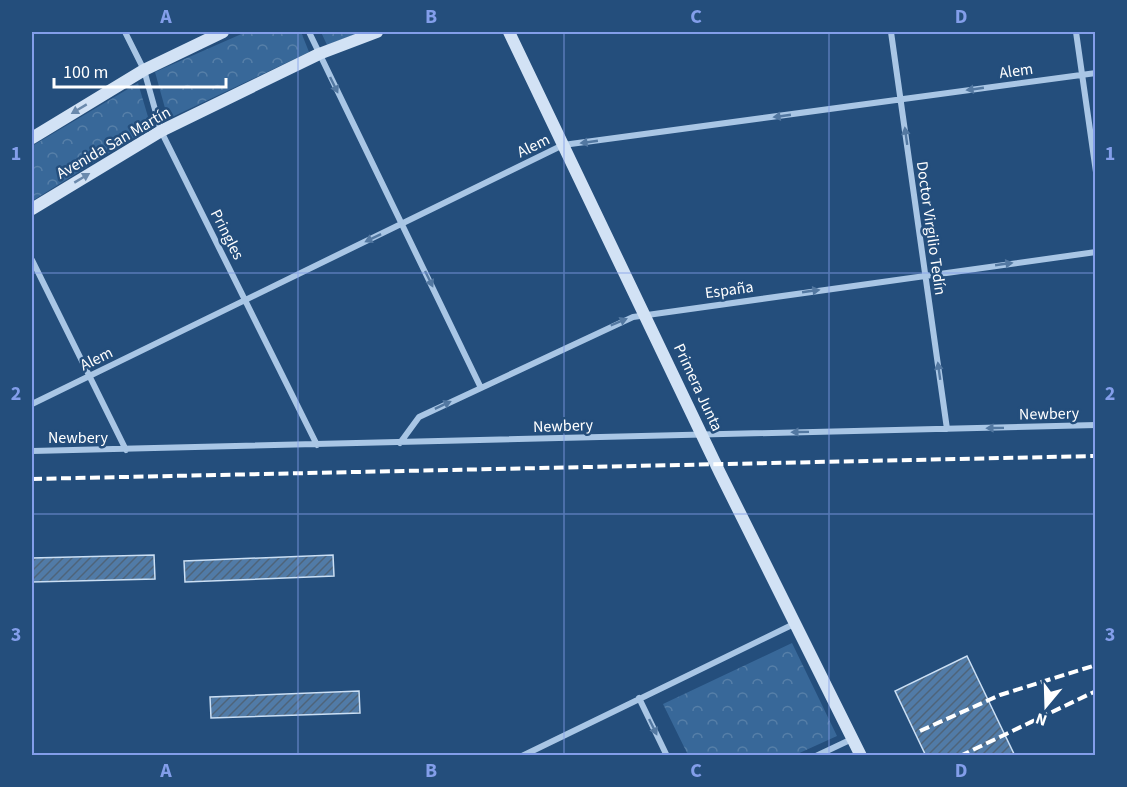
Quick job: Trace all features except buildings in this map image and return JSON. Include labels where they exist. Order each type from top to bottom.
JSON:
[{"type":"main road","points":[[32,138],[144,70],[223,32]]},
{"type":"main road","name":"Avenida San Martín","points":[[32,208],[161,131],[319,54],[376,32]]},
{"type":"main road","name":"Primera Junta","points":[[509,32],[646,314],[723,480],[797,623],[861,756]]},
{"type":"street","name":"Pringles","points":[[125,32],[144,70],[161,131],[317,444]]},
{"type":"street","points":[[309,32],[481,387]]},
{"type":"street","name":"Doctor Virgilio Tedín","points":[[891,32],[947,429]]},
{"type":"street","points":[[1076,32],[1095,172]]},
{"type":"street","name":"Alem","points":[[32,404],[563,145],[1095,73]]},
{"type":"street","name":"España","points":[[400,443],[418,417],[623,319],[1095,252]]},
{"type":"street","points":[[32,260],[126,450]]},
{"type":"street","name":"Newbery","points":[[32,451],[1095,425]]},
{"type":"street","points":[[522,756],[797,623]]},
{"type":"street","points":[[639,698],[667,756]]},
{"type":"street","points":[[816,756],[853,738]]},
{"type":"green space","points":[[246,32],[301,32],[309,52],[168,119],[155,72]]},
{"type":"green space","points":[[321,32],[361,32],[327,45]]},
{"type":"green space","points":[[138,83],[151,127],[32,201],[32,146]]},
{"type":"green space","points":[[792,643],[837,736],[795,755],[688,755],[663,704]]},
{"type":"railway","points":[[32,479],[1096,456]]},
{"type":"railway","points":[[920,731],[1000,695],[1096,665]]},
{"type":"railway","points":[[960,756],[1096,691]]}]
